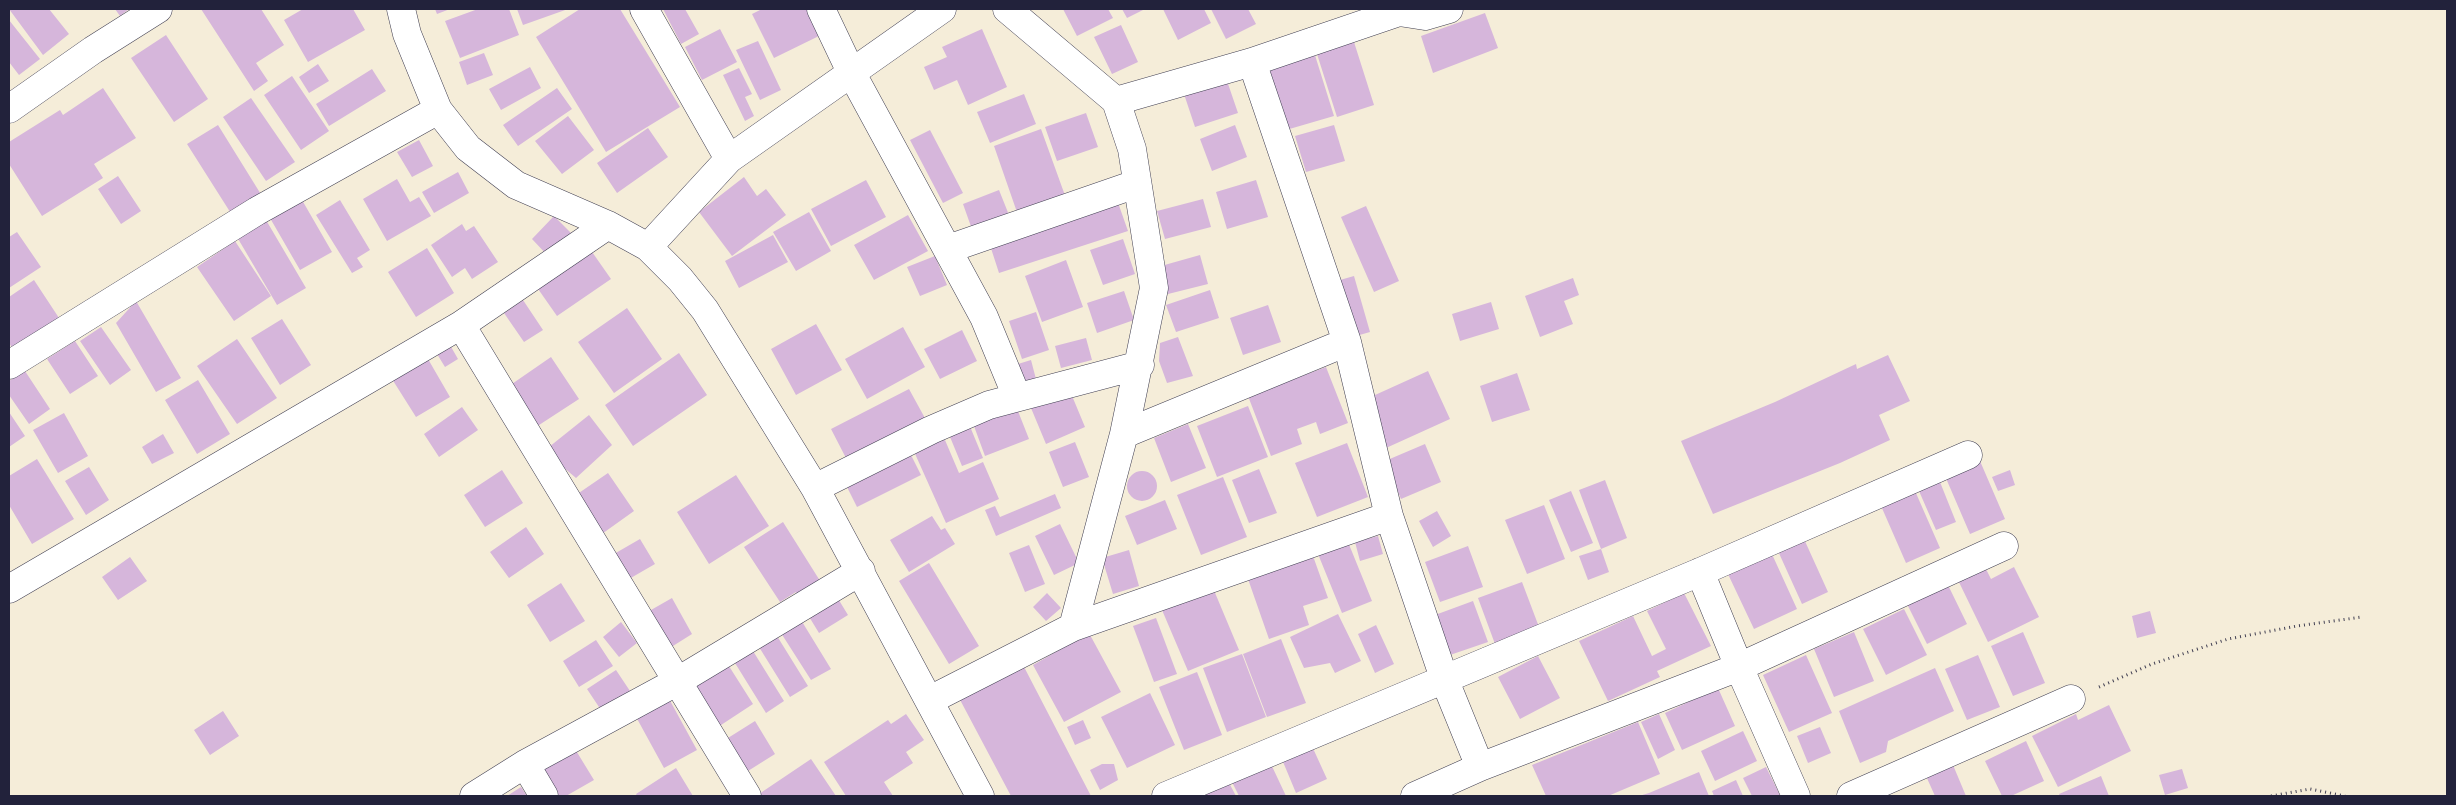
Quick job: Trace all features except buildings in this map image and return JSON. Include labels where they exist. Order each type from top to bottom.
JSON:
[{"type":"street","points":[[9,109],[93,50],[158,9]]},
{"type":"street","points":[[401,9],[407,34],[438,110],[468,148],[516,186],[608,226],[648,247],[680,279],[705,310],[815,488],[980,796]]},
{"type":"street","points":[[644,9],[729,159]]},
{"type":"street","points":[[821,9],[851,72],[984,317],[1017,396]]},
{"type":"street","points":[[648,247],[729,159],[942,9]]},
{"type":"street","points":[[1007,9],[1116,101],[1132,148],[1136,184],[1154,288],[1140,364],[1124,434],[1073,627]]},
{"type":"street","points":[[1116,101],[1252,62],[1398,10],[1425,16],[1449,9]]},
{"type":"street","points":[[1252,62],[1348,342],[1389,516],[1445,681],[1480,767]]},
{"type":"street","points":[[9,365],[257,211],[438,110]]},
{"type":"street","points":[[948,249],[1136,184]]},
{"type":"street","points":[[9,589],[462,325],[608,226]]},
{"type":"street","points":[[462,325],[746,796]]},
{"type":"street","points":[[1124,434],[1348,342]]},
{"type":"street","points":[[815,488],[931,430],[989,405],[1140,364]]},
{"type":"street","points":[[1166,796],[1445,681],[1968,455]]},
{"type":"street","points":[[930,700],[1073,627],[1389,516]]},
{"type":"street","points":[[1415,796],[1457,788],[1480,767],[1739,667],[2004,546]]},
{"type":"street","points":[[474,796],[525,764],[678,681],[861,571]]},
{"type":"street","points":[[1700,572],[1739,667],[1796,796]]},
{"type":"street","points":[[1851,796],[2071,699]]},
{"type":"street","points":[[525,764],[544,796]]},
{"type":"path","points":[[2071,699],[2152,664],[2228,639],[2297,626],[2362,617]]},
{"type":"path","points":[[2271,796],[2310,789],[2345,796]]}]
